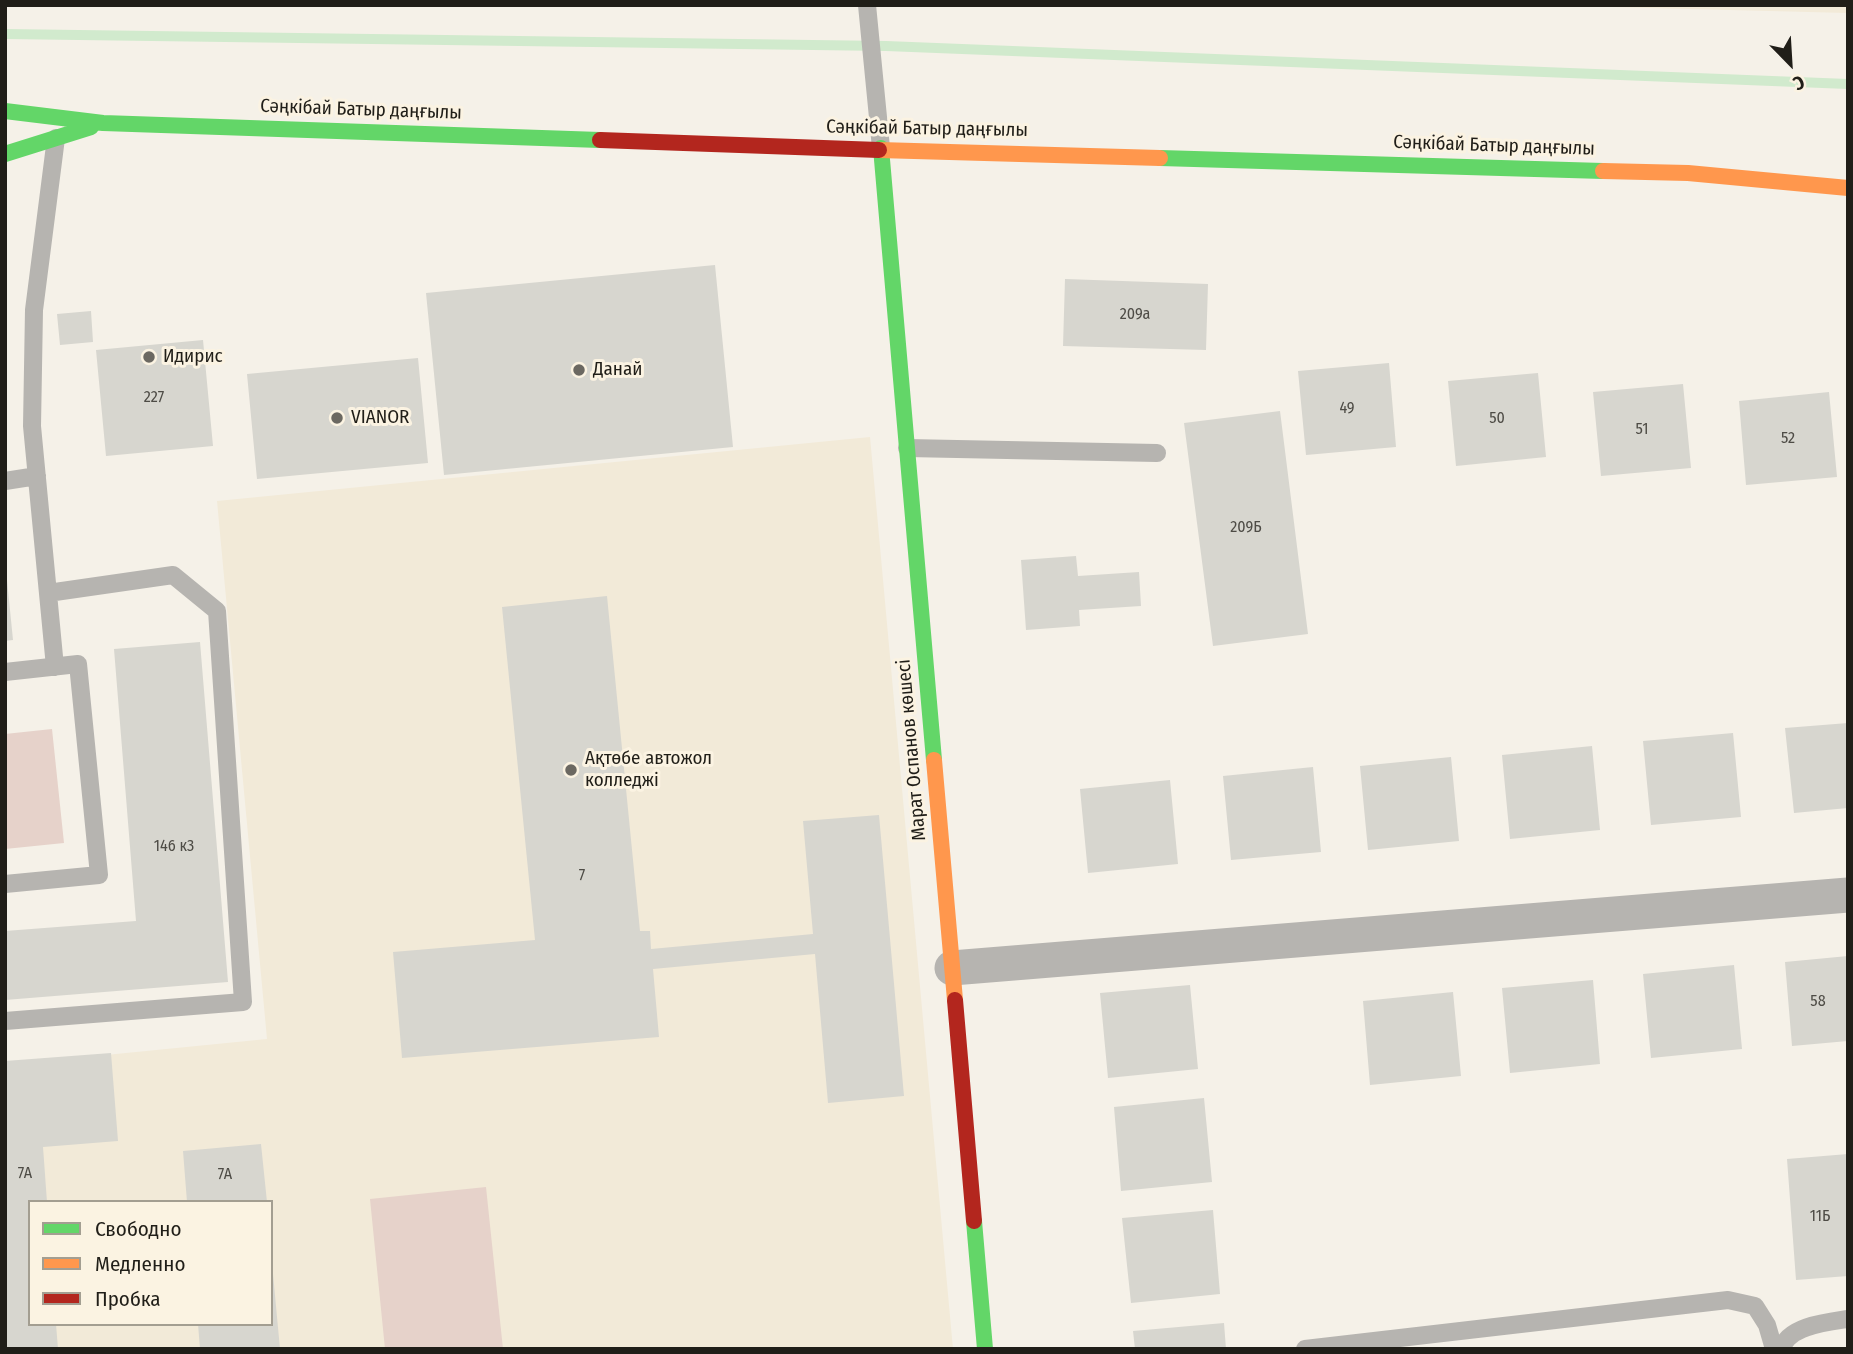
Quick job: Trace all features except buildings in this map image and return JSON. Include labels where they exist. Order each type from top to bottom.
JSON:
[{"type":"main road","name":"Сәңкібай Батыр даңғылы","points":[[5,111],[103,123],[1688,173],[1848,188]]},
{"type":"main road","points":[[5,154],[103,123]]},
{"type":"main road","name":"Марат Оспанов көшесі","points":[[881,148],[985,1349]]},
{"type":"street","points":[[952,968],[1848,895]]},
{"type":"lane","points":[[867,5],[881,148]]},
{"type":"lane","points":[[55,667],[32,426],[34,310],[56,138]]},
{"type":"lane","points":[[907,448],[1157,453]]},
{"type":"lane","points":[[5,481],[37,475]]},
{"type":"lane","points":[[5,1021],[243,1002],[217,611],[173,575],[48,593]]},
{"type":"lane","points":[[5,672],[78,664],[99,875],[5,884]]},
{"type":"lane","points":[[1305,1349],[1728,1300],[1755,1306],[1767,1325],[1774,1349]]},
{"type":"lane","points":[[1782,1349],[1783,1343],[1799,1330],[1848,1319]]},
{"type":"shaded area","points":[[1532,5],[1848,5],[1848,13]]},
{"type":"shaded area","name":"Ақтөбе автожол колледжі","points":[[870,437],[953,1349],[5,1349],[5,1065],[267,1039],[217,501]]},
{"type":"shaded area","points":[[52,729],[64,843],[5,849],[5,734]]},
{"type":"shaded area","points":[[486,1187],[503,1349],[385,1349],[370,1199]]},
{"type":"waterway","points":[[5,34],[886,46],[1848,84]]},
{"type":"traffic: fast","points":[[5,111],[103,123],[600,140]]},
{"type":"traffic: fast","points":[[5,154],[91,127]]},
{"type":"traffic: fast","points":[[881,148],[934,760]]},
{"type":"traffic: fast","points":[[1160,158],[1603,171]]},
{"type":"traffic: fast","points":[[974,1221],[985,1349]]},
{"type":"traffic: slow","points":[[879,150],[1160,158]]},
{"type":"traffic: slow","points":[[1603,171],[1688,173],[1848,188]]},
{"type":"traffic: slow","points":[[934,760],[955,1000]]},
{"type":"traffic: jam","points":[[600,140],[879,150]]},
{"type":"traffic: jam","points":[[955,1000],[974,1221]]},
{"type":"place","name":"Идирис","points":[[149,357]]},
{"type":"place","name":"Данай","points":[[579,370]]},
{"type":"place","name":"VIANOR","points":[[337,418]]},
{"type":"place","name":"Ақтөбе автожол колледжі","points":[[571,770]]}]
